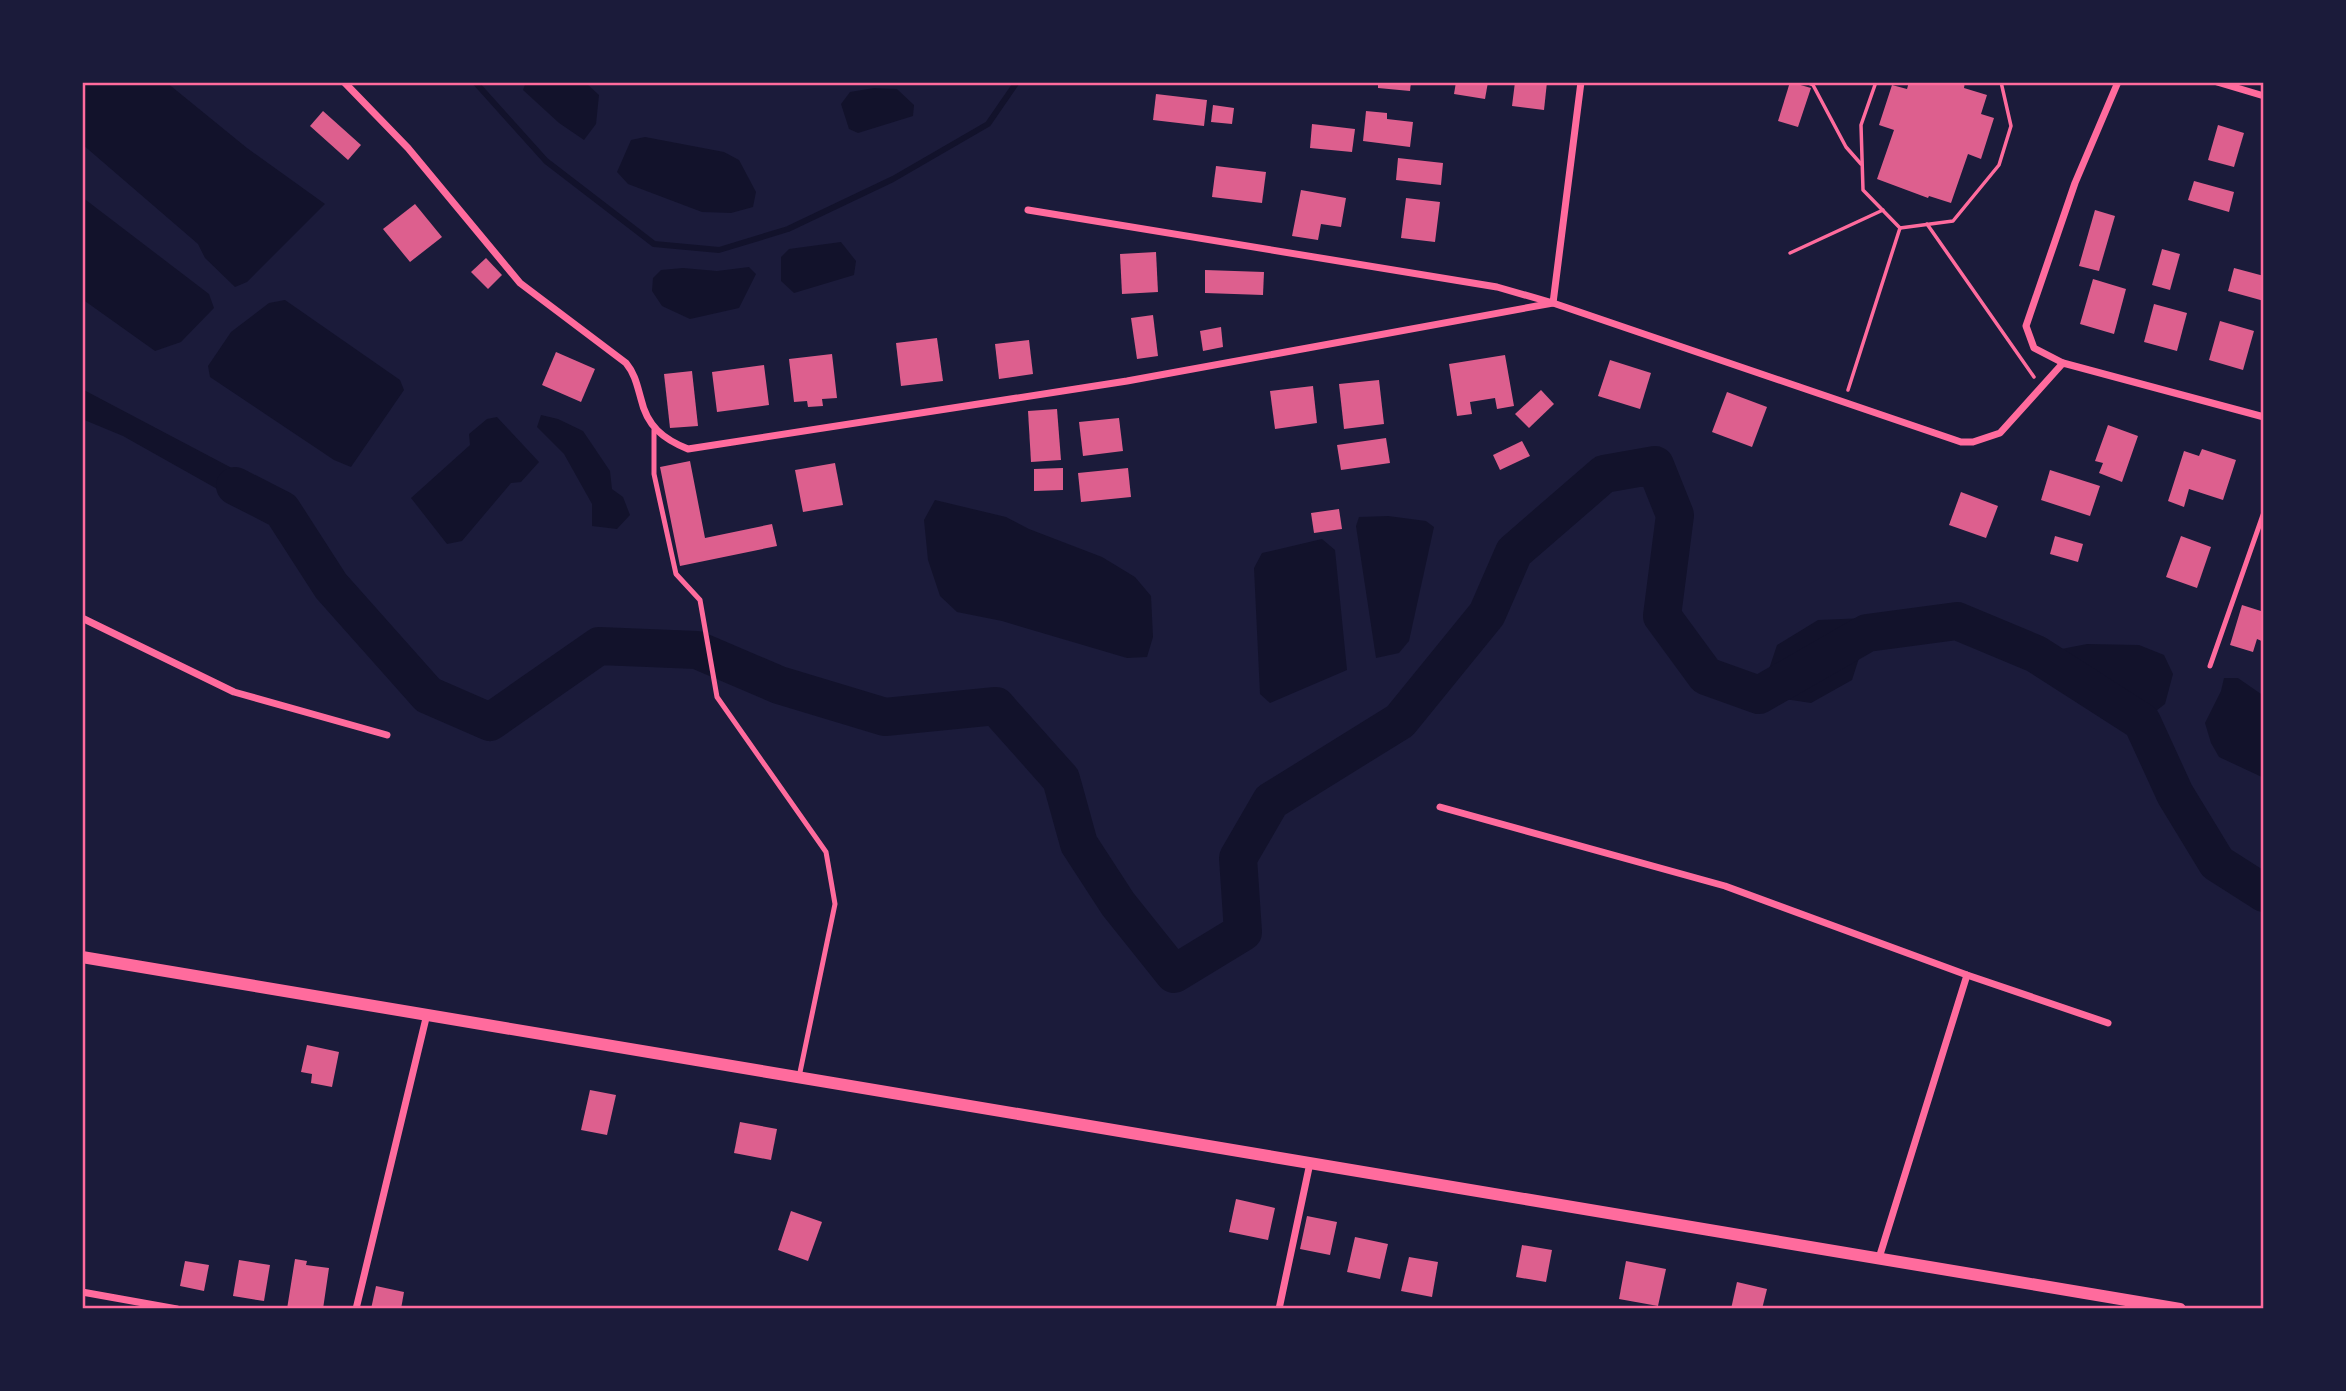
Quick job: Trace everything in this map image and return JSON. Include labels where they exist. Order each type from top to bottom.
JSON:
[{"type":"street","points":[[344,82],[408,148],[520,283],[615,354],[633,372],[641,402],[654,430],[670,442],[688,449],[1128,381],[1553,303]]},
{"type":"street","points":[[1553,303],[1581,82]]},
{"type":"street","points":[[2118,82],[2075,183],[2026,326],[2034,348],[2063,363],[2264,417]]},
{"type":"street","points":[[2217,82],[2264,96]]},
{"type":"street","points":[[1028,210],[1497,287],[1553,303],[1961,442],[1973,442],[2000,433],[2063,363]]},
{"type":"street","points":[[82,618],[234,692],[387,735]]},
{"type":"street","points":[[1440,807],[1726,886],[2108,1023]]},
{"type":"street","points":[[82,957],[2180,1309]]},
{"type":"street","points":[[1879,1258],[1968,975]]},
{"type":"street","points":[[356,1309],[427,1014]]},
{"type":"street","points":[[1279,1309],[1310,1163]]},
{"type":"street","points":[[82,1292],[177,1309]]},
{"type":"lane","points":[[654,430],[654,474],[676,574],[700,600],[717,697],[826,852],[835,904],[799,1077]]},
{"type":"lane","points":[[2210,666],[2264,512]]},
{"type":"path","points":[[1806,82],[1813,85],[1846,147],[1862,166]]},
{"type":"path","points":[[1876,82],[1861,125],[1863,190],[1900,228]]},
{"type":"path","points":[[1900,228],[1953,220],[1999,165],[2011,125],[2001,82]]},
{"type":"path","points":[[1790,253],[1883,210]]},
{"type":"path","points":[[1927,224],[2042,387]]},
{"type":"path","points":[[1844,402],[1900,228]]},
{"type":"shaded area","points":[[82,82],[166,82],[247,148],[325,204],[247,282],[235,287],[205,258],[198,244],[82,144]]},
{"type":"shaded area","points":[[526,82],[585,82],[599,95],[596,124],[584,140],[559,123],[523,90]]},
{"type":"shaded area","points":[[874,88],[897,89],[914,105],[913,116],[858,133],[849,129],[841,104],[850,92]]},
{"type":"shaded area","points":[[645,137],[724,152],[739,160],[756,192],[753,207],[731,213],[702,212],[628,184],[617,172],[631,140]]},
{"type":"shaded area","points":[[82,197],[209,294],[214,308],[181,342],[155,351],[82,299]]},
{"type":"shaded area","points":[[841,242],[856,261],[854,275],[794,293],[781,281],[781,257],[789,249]]},
{"type":"shaded area","points":[[749,267],[756,274],[739,308],[690,319],[662,306],[652,291],[653,278],[661,270],[683,268],[717,271]]},
{"type":"shaded area","points":[[285,300],[400,380],[404,390],[351,467],[334,460],[210,377],[208,366],[231,332],[269,303]]},
{"type":"shaded area","points":[[82,389],[270,488],[282,510],[267,517],[123,436],[82,419]]},
{"type":"shaded area","points":[[541,415],[558,419],[583,431],[610,471],[612,489],[623,497],[630,515],[617,529],[592,526],[592,504],[564,454],[537,427]]},
{"type":"shaded area","points":[[497,417],[539,462],[521,482],[511,483],[462,541],[447,544],[411,498],[470,445],[469,434],[487,419]]},
{"type":"shaded area","points":[[935,500],[1006,517],[1029,529],[1102,557],[1135,577],[1151,596],[1153,637],[1147,657],[1127,658],[1002,621],[957,612],[940,596],[928,560],[924,520]]},
{"type":"shaded area","points":[[1388,516],[1426,521],[1434,527],[1409,641],[1399,653],[1376,658],[1356,526],[1359,517]]},
{"type":"shaded area","points":[[1322,539],[1335,550],[1347,670],[1270,703],[1260,694],[1254,568],[1262,553]]},
{"type":"shaded area","points":[[1866,618],[1867,633],[1852,680],[1811,703],[1759,695],[1759,683],[1768,672],[1777,645],[1818,620]]},
{"type":"shaded area","points":[[2087,644],[2139,645],[2164,655],[2173,674],[2165,704],[2142,722],[2074,689],[2036,654]]},
{"type":"shaded area","points":[[2224,678],[2238,678],[2264,696],[2264,778],[2219,757],[2211,743],[2205,723],[2221,691]]},
{"type":"building","points":[[1378,82],[1411,82],[1410,91],[1378,88]]},
{"type":"building","points":[[1456,82],[1488,82],[1485,99],[1454,94]]},
{"type":"building","points":[[1515,82],[1547,82],[1544,110],[1512,106]]},
{"type":"building","points":[[1790,82],[1811,88],[1798,127],[1778,121]]},
{"type":"building","points":[[1909,82],[1965,82],[1964,88],[1987,95],[1981,114],[1994,118],[1981,159],[1968,154],[1951,203],[1929,196],[1928,198],[1877,179],[1894,130],[1879,125],[1892,85],[1907,89]]},
{"type":"building","points":[[1156,94],[1207,100],[1204,126],[1153,120]]},
{"type":"building","points":[[1213,105],[1234,108],[1232,124],[1211,122]]},
{"type":"building","points":[[323,111],[361,145],[348,160],[310,126]]},
{"type":"building","points":[[1366,111],[1387,113],[1387,119],[1413,122],[1410,147],[1363,141]]},
{"type":"building","points":[[1312,124],[1355,129],[1352,152],[1310,148]]},
{"type":"building","points":[[2218,125],[2244,133],[2234,167],[2208,160]]},
{"type":"building","points":[[1398,158],[1443,163],[1441,185],[1396,180]]},
{"type":"building","points":[[1216,166],[1266,172],[1262,203],[1212,197]]},
{"type":"building","points":[[2194,181],[2234,192],[2229,212],[2188,200]]},
{"type":"building","points":[[1301,190],[1346,198],[1341,227],[1321,224],[1318,240],[1292,236]]},
{"type":"building","points":[[1406,198],[1440,202],[1435,242],[1401,238]]},
{"type":"building","points":[[415,204],[442,237],[410,262],[383,229]]},
{"type":"building","points":[[2095,210],[2115,216],[2099,271],[2079,266]]},
{"type":"building","points":[[2162,249],[2180,254],[2170,290],[2152,285]]},
{"type":"building","points":[[1156,252],[1158,292],[1122,294],[1120,254]]},
{"type":"building","points":[[486,258],[502,275],[488,289],[471,272]]},
{"type":"building","points":[[2234,268],[2264,276],[2264,301],[2228,291]]},
{"type":"building","points":[[1205,270],[1264,272],[1263,295],[1205,293]]},
{"type":"building","points":[[2093,279],[2126,289],[2114,334],[2080,324]]},
{"type":"building","points":[[2154,304],[2187,313],[2177,351],[2144,342]]},
{"type":"building","points":[[1153,315],[1158,356],[1137,359],[1131,318]]},
{"type":"building","points":[[2220,321],[2254,331],[2243,370],[2209,360]]},
{"type":"building","points":[[1221,327],[1223,347],[1203,351],[1200,331]]},
{"type":"building","points":[[937,338],[943,381],[901,386],[896,343]]},
{"type":"building","points":[[1029,340],[1033,374],[999,379],[995,344]]},
{"type":"building","points":[[556,352],[595,369],[581,402],[542,385]]},
{"type":"building","points":[[832,354],[837,398],[822,399],[823,406],[808,407],[807,401],[794,402],[789,359]]},
{"type":"building","points":[[1505,355],[1514,406],[1497,409],[1495,398],[1470,402],[1472,414],[1457,416],[1449,364]]},
{"type":"building","points":[[1610,360],[1651,373],[1640,409],[1598,396]]},
{"type":"building","points":[[764,365],[769,405],[717,412],[712,372]]},
{"type":"building","points":[[692,371],[698,426],[670,428],[664,374]]},
{"type":"building","points":[[1379,380],[1384,424],[1344,429],[1339,384]]},
{"type":"building","points":[[1313,386],[1317,423],[1275,429],[1270,391]]},
{"type":"building","points":[[1541,390],[1554,404],[1529,428],[1515,414]]},
{"type":"building","points":[[1727,392],[1767,407],[1752,447],[1712,432]]},
{"type":"building","points":[[1057,409],[1061,460],[1031,462],[1028,411]]},
{"type":"building","points":[[1119,418],[1123,451],[1083,456],[1079,422]]},
{"type":"building","points":[[2108,425],[2138,436],[2122,482],[2099,473],[2103,463],[2095,461]]},
{"type":"building","points":[[1386,438],[1390,463],[1341,470],[1337,445]]},
{"type":"building","points":[[1522,441],[1530,456],[1500,470],[1493,455]]},
{"type":"building","points":[[2202,449],[2236,460],[2223,500],[2189,489],[2184,507],[2168,501],[2184,451],[2199,456]]},
{"type":"building","points":[[690,461],[705,538],[772,524],[777,546],[680,566],[660,467]]},
{"type":"building","points":[[835,463],[843,505],[803,512],[795,470]]},
{"type":"building","points":[[1063,468],[1063,490],[1034,491],[1034,469]]},
{"type":"building","points":[[1128,468],[1131,497],[1081,502],[1078,473]]},
{"type":"building","points":[[2050,470],[2100,486],[2090,516],[2041,500]]},
{"type":"building","points":[[1961,492],[1998,506],[1986,538],[1949,525]]},
{"type":"building","points":[[1339,509],[1342,529],[1314,533],[1311,513]]},
{"type":"building","points":[[2055,536],[2083,544],[2078,562],[2050,554]]},
{"type":"building","points":[[2181,536],[2211,547],[2197,588],[2166,577]]},
{"type":"building","points":[[2242,605],[2264,612],[2264,642],[2257,639],[2253,652],[2230,645]]},
{"type":"building","points":[[307,1045],[339,1052],[332,1087],[311,1083],[312,1074],[301,1072]]},
{"type":"building","points":[[590,1090],[616,1095],[607,1135],[581,1130]]},
{"type":"building","points":[[740,1122],[777,1129],[771,1160],[734,1153]]},
{"type":"building","points":[[1236,1199],[1275,1208],[1268,1240],[1229,1232]]},
{"type":"building","points":[[791,1211],[822,1222],[808,1261],[778,1250]]},
{"type":"building","points":[[1307,1216],[1337,1222],[1330,1255],[1300,1249]]},
{"type":"building","points":[[1355,1237],[1388,1244],[1380,1279],[1347,1272]]},
{"type":"building","points":[[1522,1245],[1552,1250],[1546,1282],[1516,1277]]},
{"type":"building","points":[[1409,1257],[1438,1262],[1432,1297],[1401,1291]]},
{"type":"building","points":[[295,1259],[307,1261],[306,1265],[329,1268],[323,1309],[287,1309]]},
{"type":"building","points":[[239,1260],[270,1265],[264,1301],[233,1296]]},
{"type":"building","points":[[185,1261],[209,1265],[204,1291],[180,1286]]},
{"type":"building","points":[[1626,1261],[1666,1269],[1658,1306],[1619,1299]]},
{"type":"building","points":[[1737,1282],[1767,1289],[1762,1309],[1731,1309]]},
{"type":"building","points":[[376,1286],[404,1292],[401,1309],[371,1309]]},
{"type":"waterway","points":[[475,82],[546,161],[654,244],[719,250],[788,229],[893,179],[988,124],[1017,82]]},
{"type":"waterway","points":[[235,486],[282,510],[331,586],[428,695],[490,722],[599,646],[697,650],[779,685],[885,717],[996,706],[1061,779],[1079,844],[1118,904],[1174,974],[1243,932],[1238,858],[1271,801],[1400,721],[1487,614],[1514,552],[1604,474],[1655,465],[1675,515],[1662,616],[1706,676],[1759,695],[1867,633],[1957,621],[2036,654],[2142,722],[2175,794],[2217,863],[2264,893]]}]
